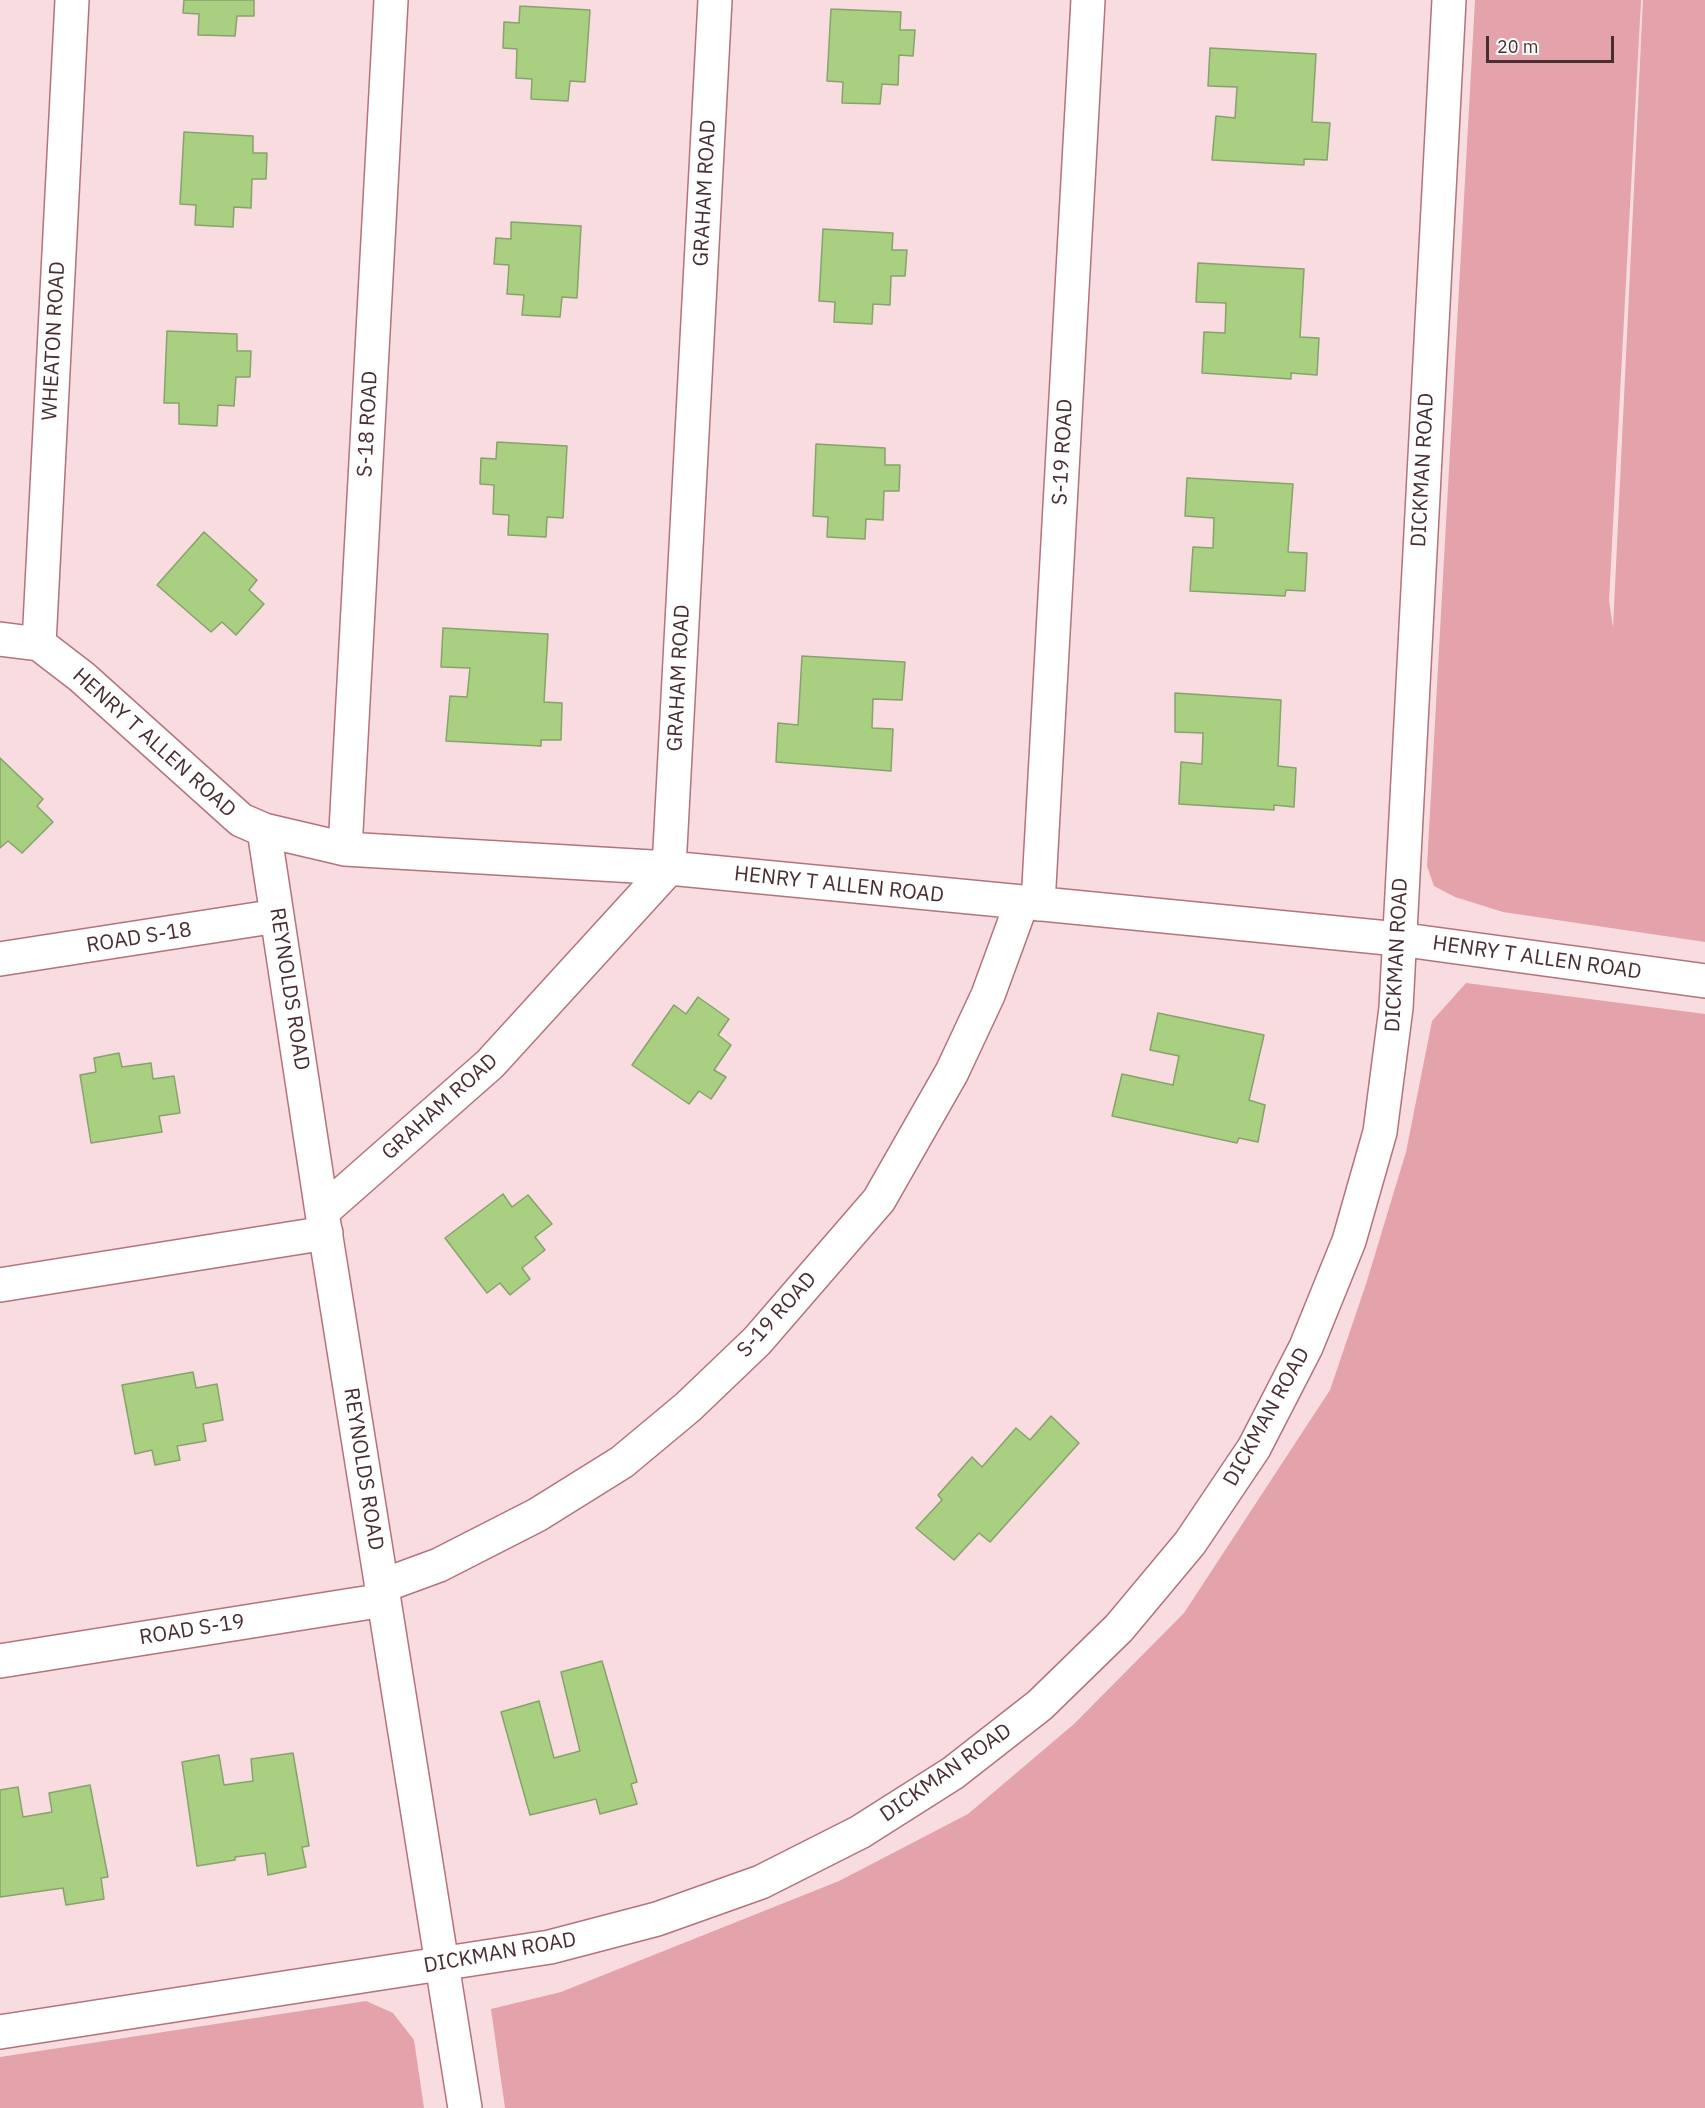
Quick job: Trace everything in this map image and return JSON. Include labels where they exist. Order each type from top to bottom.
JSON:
[{"type":"street","name":"WHEATON ROAD","points":[[39,644],[72,0]]},
{"type":"street","name":"S-18 ROAD","points":[[345,849],[391,0]]},
{"type":"street","name":"GRAHAM ROAD","points":[[324,1223],[490,1064],[669,868],[715,0]]},
{"type":"street","name":"S-19 ROAD","points":[[383,1593],[537,1515],[622,1462],[688,1407],[757,1341],[879,1200],[952,1072],[1030,903],[1088,0]]},
{"type":"street","name":"DICKMAN ROAD","points":[[0,2032],[550,1947],[657,1919],[761,1882],[850,1837],[953,1773],[1040,1705],[1119,1628],[1190,1543],[1254,1448],[1306,1347],[1349,1242],[1380,1132],[1396,1008],[1449,0]]},
{"type":"street","points":[[0,639],[39,644]]},
{"type":"street","name":"HENRY T ALLEN ROAD","points":[[39,644],[82,677],[241,820],[264,830],[345,849],[669,868],[1030,903],[1398,939],[1705,981]]},
{"type":"street","name":"REYNOLDS ROAD","points":[[264,830],[465,2108]]},
{"type":"street","name":"ROAD S-18","points":[[0,959],[278,916]]},
{"type":"street","points":[[0,1285],[324,1223]]},
{"type":"street","name":"ROAD S-19","points":[[0,1661],[383,1593]]},
{"type":"shaded area","points":[[1475,0],[1641,0],[1609,600],[1613,628],[1643,0],[1705,0],[1705,942],[1503,912],[1455,897],[1434,886],[1427,866]]},
{"type":"shaded area","points":[[1466,983],[1705,1014],[1705,2108],[505,2108],[491,2009],[561,1992],[839,1881],[968,1814],[1074,1724],[1184,1613],[1330,1390],[1366,1284],[1406,1152],[1432,1021]]},
{"type":"shaded area","points":[[366,2001],[393,2013],[414,2040],[424,2108],[0,2108],[0,2057]]},
{"type":"building","points":[[184,0],[254,0],[254,16],[237,16],[235,36],[198,35],[199,14],[183,13]]},
{"type":"building","points":[[520,6],[590,10],[585,82],[570,81],[568,101],[531,99],[532,79],[516,78],[517,49],[503,48],[504,22],[519,23]]},
{"type":"building","points":[[831,9],[901,12],[900,30],[915,30],[913,56],[899,55],[898,85],[882,84],[880,104],[842,103],[843,82],[827,81]]},
{"type":"building","points":[[1210,48],[1316,54],[1312,122],[1330,123],[1327,160],[1304,159],[1304,165],[1212,160],[1216,116],[1235,118],[1237,87],[1208,86]]},
{"type":"building","points":[[184,132],[253,136],[253,153],[267,153],[266,179],[252,179],[251,208],[234,207],[233,227],[195,225],[196,205],[180,204]]},
{"type":"building","points":[[511,222],[581,226],[577,298],[562,297],[560,317],[522,315],[524,295],[507,294],[509,265],[494,264],[496,238],[511,239]]},
{"type":"building","points":[[823,229],[893,233],[892,250],[907,250],[905,276],[891,276],[890,305],[873,304],[872,324],[834,322],[835,302],[819,301]]},
{"type":"building","points":[[1198,263],[1304,269],[1300,337],[1319,338],[1317,375],[1291,373],[1291,379],[1202,373],[1204,332],[1225,333],[1226,303],[1196,302]]},
{"type":"building","points":[[167,331],[237,334],[237,351],[251,351],[250,377],[236,377],[234,406],[218,405],[217,426],[179,424],[179,403],[164,403]]},
{"type":"building","points":[[497,442],[567,446],[563,518],[547,517],[546,537],[508,535],[509,515],[493,514],[494,485],[480,484],[481,458],[496,459]]},
{"type":"building","points":[[816,444],[885,448],[885,465],[900,465],[899,491],[884,491],[883,520],[866,519],[865,539],[827,537],[828,517],[813,516]]},
{"type":"building","points":[[1187,478],[1293,484],[1288,552],[1307,553],[1305,591],[1286,590],[1285,596],[1190,591],[1193,547],[1213,548],[1214,518],[1185,516]]},
{"type":"building","points":[[204,532],[257,580],[249,590],[264,604],[236,635],[222,622],[211,632],[157,585]]},
{"type":"building","points":[[443,628],[548,634],[544,702],[562,703],[561,740],[541,740],[541,746],[446,741],[450,696],[467,697],[470,668],[441,667]]},
{"type":"building","points":[[802,656],[905,662],[902,700],[873,699],[872,728],[893,729],[891,771],[776,762],[778,723],[798,725]]},
{"type":"building","points":[[1175,693],[1281,700],[1278,766],[1296,768],[1294,807],[1274,805],[1274,810],[1179,804],[1181,762],[1202,764],[1203,733],[1175,732]]},
{"type":"building","points":[[0,758],[43,799],[37,806],[53,822],[22,853],[8,841],[0,848]]},
{"type":"building","points":[[698,997],[729,1019],[718,1035],[731,1045],[714,1070],[726,1077],[711,1099],[699,1091],[689,1104],[632,1065],[674,1005],[686,1014]]},
{"type":"building","points":[[1158,1013],[1264,1035],[1249,1100],[1265,1105],[1258,1142],[1239,1138],[1237,1143],[1112,1116],[1122,1074],[1173,1085],[1179,1056],[1150,1050]]},
{"type":"building","points":[[119,1053],[122,1067],[151,1063],[153,1079],[174,1076],[180,1113],[159,1116],[162,1132],[91,1143],[80,1075],[96,1072],[94,1058]]},
{"type":"building","points":[[503,1194],[512,1207],[528,1195],[552,1224],[535,1237],[545,1250],[522,1268],[530,1279],[510,1295],[500,1283],[487,1293],[445,1238]]},
{"type":"building","points":[[193,1372],[196,1388],[217,1384],[223,1420],[203,1424],[206,1441],[177,1446],[180,1460],[155,1465],[152,1450],[135,1454],[122,1385]]},
{"type":"building","points":[[1051,1416],[1079,1443],[990,1542],[979,1533],[954,1560],[916,1528],[942,1500],[938,1495],[972,1457],[982,1467],[1016,1428],[1030,1440]]},
{"type":"building","points":[[602,1661],[637,1782],[631,1784],[637,1804],[600,1814],[596,1799],[530,1815],[501,1712],[539,1701],[554,1758],[580,1751],[561,1672]]},
{"type":"building","points":[[293,1753],[309,1846],[302,1847],[306,1867],[268,1875],[265,1853],[197,1866],[182,1762],[219,1755],[224,1785],[253,1781],[251,1759]]},
{"type":"building","points":[[90,1785],[108,1877],[101,1878],[104,1899],[66,1905],[63,1888],[0,1897],[0,1790],[18,1787],[23,1817],[52,1812],[49,1793]]}]
